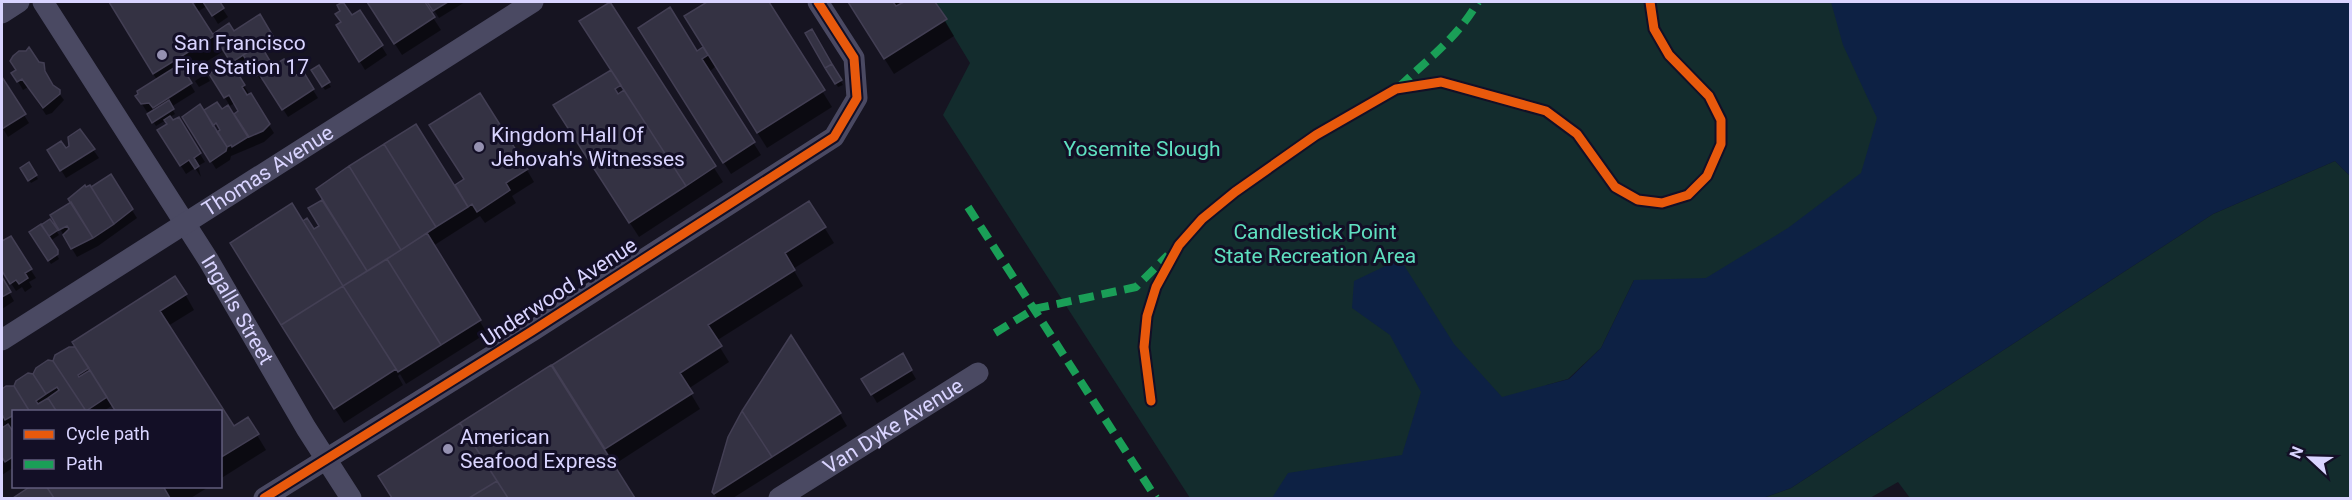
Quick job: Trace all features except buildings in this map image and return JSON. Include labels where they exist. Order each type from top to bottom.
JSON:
[{"type":"street","points":[[2,13],[20,2]]},
{"type":"street","name":"Ingalls Street","points":[[43,2],[185,223],[351,498]]},
{"type":"street","name":"Thomas Avenue","points":[[2,340],[533,2]]},
{"type":"street","name":"Underwood Avenue","points":[[264,498],[532,331],[834,136],[857,98],[854,58],[818,2]]},
{"type":"street","name":"Van Dyke Avenue","points":[[779,498],[978,373]]},
{"type":"green space","name":"Candlestick Point State Recreation Area","points":[[933,2],[2175,2],[1718,293],[1634,280],[1601,348],[1568,379],[1547,385],[1364,498],[1190,498],[943,115],[970,63]]},
{"type":"green space","points":[[2335,161],[2350,176],[2350,498],[1910,498],[1898,482],[1870,498],[1763,498],[1791,488],[2213,214]]},
{"type":"water","points":[[1831,2],[2350,2],[2350,176],[2335,161],[2213,214],[1791,488],[1763,498],[1272,498],[1288,473],[1402,455],[1421,392],[1390,335],[1352,308],[1354,281],[1400,259],[1454,344],[1502,397],[1569,379],[1601,348],[1634,280],[1706,278],[1788,228],[1861,173],[1877,118],[1843,45]]},
{"type":"marked path","points":[[1399,87],[1452,37],[1478,2]]},
{"type":"marked path","points":[[968,207],[1156,498]]},
{"type":"marked path","points":[[995,333],[1034,309],[1136,287],[1168,255]]},
{"type":"cycle path","points":[[264,498],[532,331],[834,137],[857,98],[854,58],[818,2]]},
{"type":"cycle path","points":[[1151,401],[1144,347],[1147,316],[1156,287],[1179,245],[1202,219],[1235,192],[1316,135],[1396,89],[1441,82],[1546,111],[1577,134],[1615,187],[1638,200],[1662,203],[1688,195],[1707,176],[1721,144],[1721,120],[1709,96],[1669,55],[1654,29],[1650,2]]},
{"type":"place","name":"San Francisco Fire Station 17","points":[[162,55]]},
{"type":"place","name":"Kingdom Hall Of Jehovah's Witnesses","points":[[479,147]]},
{"type":"place","name":"American Seafood Express","points":[[448,449]]},
{"type":"park label","name":"Yosemite Slough","points":[[1142,149]]}]
